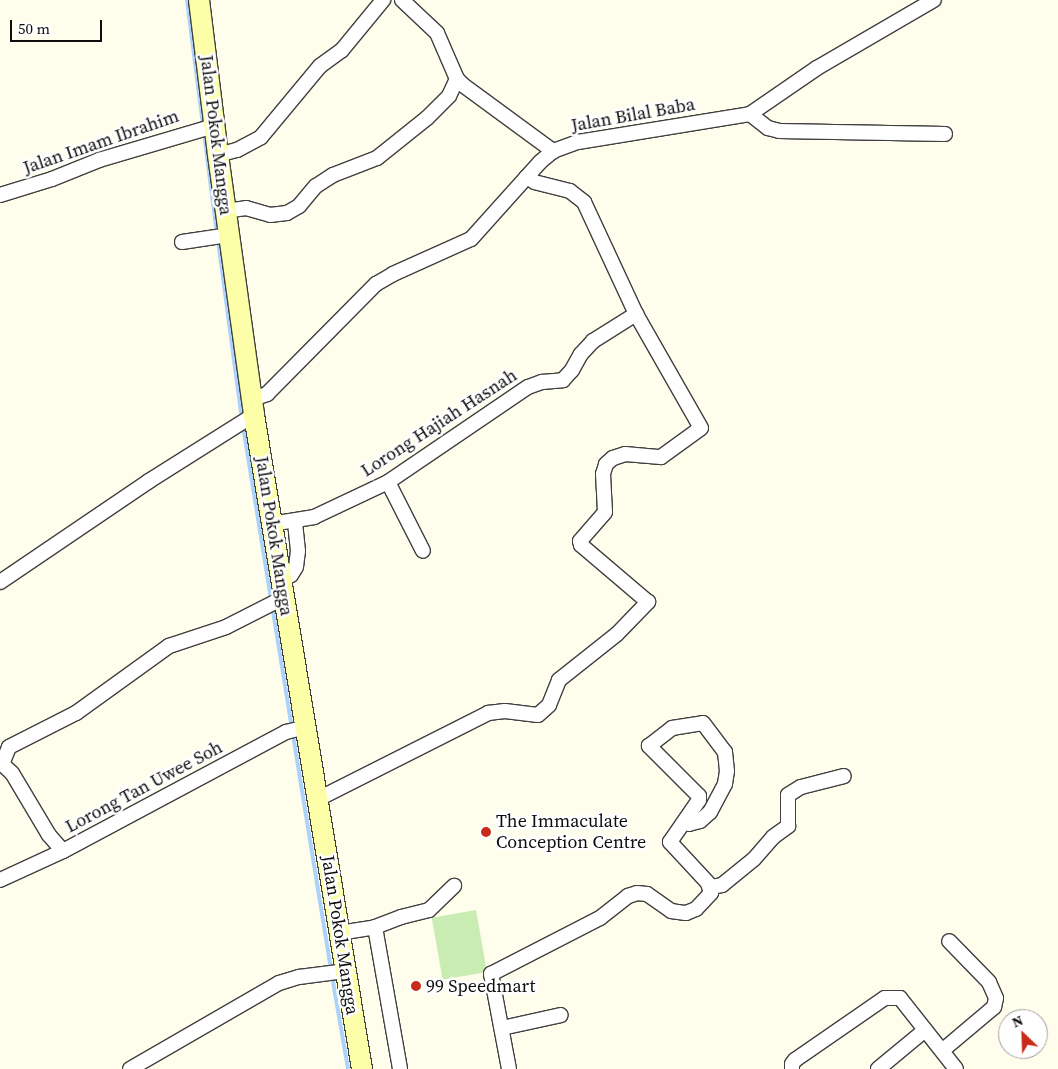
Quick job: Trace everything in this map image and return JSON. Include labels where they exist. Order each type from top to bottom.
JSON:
[{"type":"main road","name":"Jalan Pokok Mangga","points":[[202,0],[206,127],[218,155],[225,211],[221,236],[271,524],[277,594],[297,729],[318,799],[339,932],[342,972],[362,1069]]},
{"type":"street","points":[[218,155],[237,150],[261,137],[320,66],[342,50],[383,0]]},
{"type":"street","points":[[402,0],[437,33],[457,78],[472,94],[500,111],[553,151]]},
{"type":"street","name":"Jalan Bilal Baba","points":[[0,582],[150,481],[232,430],[376,284],[392,274],[470,239],[526,177],[553,151],[578,142],[750,114],[817,68],[934,0]]},
{"type":"street","points":[[225,211],[246,208],[270,215],[287,213],[299,206],[316,186],[333,175],[377,158],[427,118],[449,96],[457,78]]},
{"type":"street","points":[[750,114],[768,128],[779,131],[945,134]]},
{"type":"street","name":"Jalan Imam Ibrahim","points":[[0,195],[52,179],[99,160],[206,127]]},
{"type":"street","points":[[318,799],[488,713],[505,711],[538,714],[549,705],[559,680],[617,634],[648,602],[581,545],[580,541],[605,512],[603,474],[606,464],[613,458],[625,454],[661,457],[701,428],[636,314],[584,202],[570,191],[535,182],[526,177]]},
{"type":"street","points":[[182,242],[221,236]]},
{"type":"street","name":"Lorong Hajiah Hasnah","points":[[271,524],[295,522],[314,517],[388,482],[528,387],[542,382],[563,380],[572,370],[581,354],[593,341],[636,314]]},
{"type":"street","points":[[388,482],[423,551]]},
{"type":"street","points":[[64,851],[49,835],[12,773],[1,762],[9,747],[76,713],[169,646],[226,627],[277,594],[296,567],[298,551],[295,522]]},
{"type":"street","points":[[509,1069],[491,974],[600,918],[628,896],[638,892],[648,894],[671,911],[686,913],[696,909],[705,902],[711,893],[711,887],[670,842],[699,800],[699,796],[649,746],[672,728],[703,723],[725,752],[727,771],[725,784],[705,816],[694,823],[689,824],[685,821]]},
{"type":"street","name":"Lorong Tan Uwee Soh","points":[[0,880],[64,851],[178,789],[297,729]]},
{"type":"street","points":[[711,887],[722,885],[729,880],[754,859],[773,836],[788,826],[788,795],[801,786],[844,776]]},
{"type":"street","points":[[339,932],[375,926],[401,916],[429,910],[454,886]]},
{"type":"street","points":[[375,926],[400,1069]]},
{"type":"street","points":[[943,1050],[994,1007],[996,998],[989,982],[949,942]]},
{"type":"street","points":[[130,1069],[279,983],[342,972]]},
{"type":"street","points":[[792,1069],[795,1060],[885,998],[900,998],[943,1050],[956,1069]]},
{"type":"street","points":[[502,1028],[561,1015]]},
{"type":"street","points":[[878,1069],[925,1030]]},
{"type":"green space","points":[[476,910],[487,972],[443,980],[432,918]]},
{"type":"waterway","points":[[187,0],[217,233]]},
{"type":"waterway","points":[[218,240],[242,419]]},
{"type":"waterway","points":[[243,426],[292,728]]},
{"type":"waterway","points":[[293,735],[331,969]]},
{"type":"waterway","points":[[332,976],[348,1069]]},
{"type":"place","name":"The Immaculate Conception Centre","points":[[486,832]]},
{"type":"place","name":"99 Speedmart","points":[[416,986]]}]
